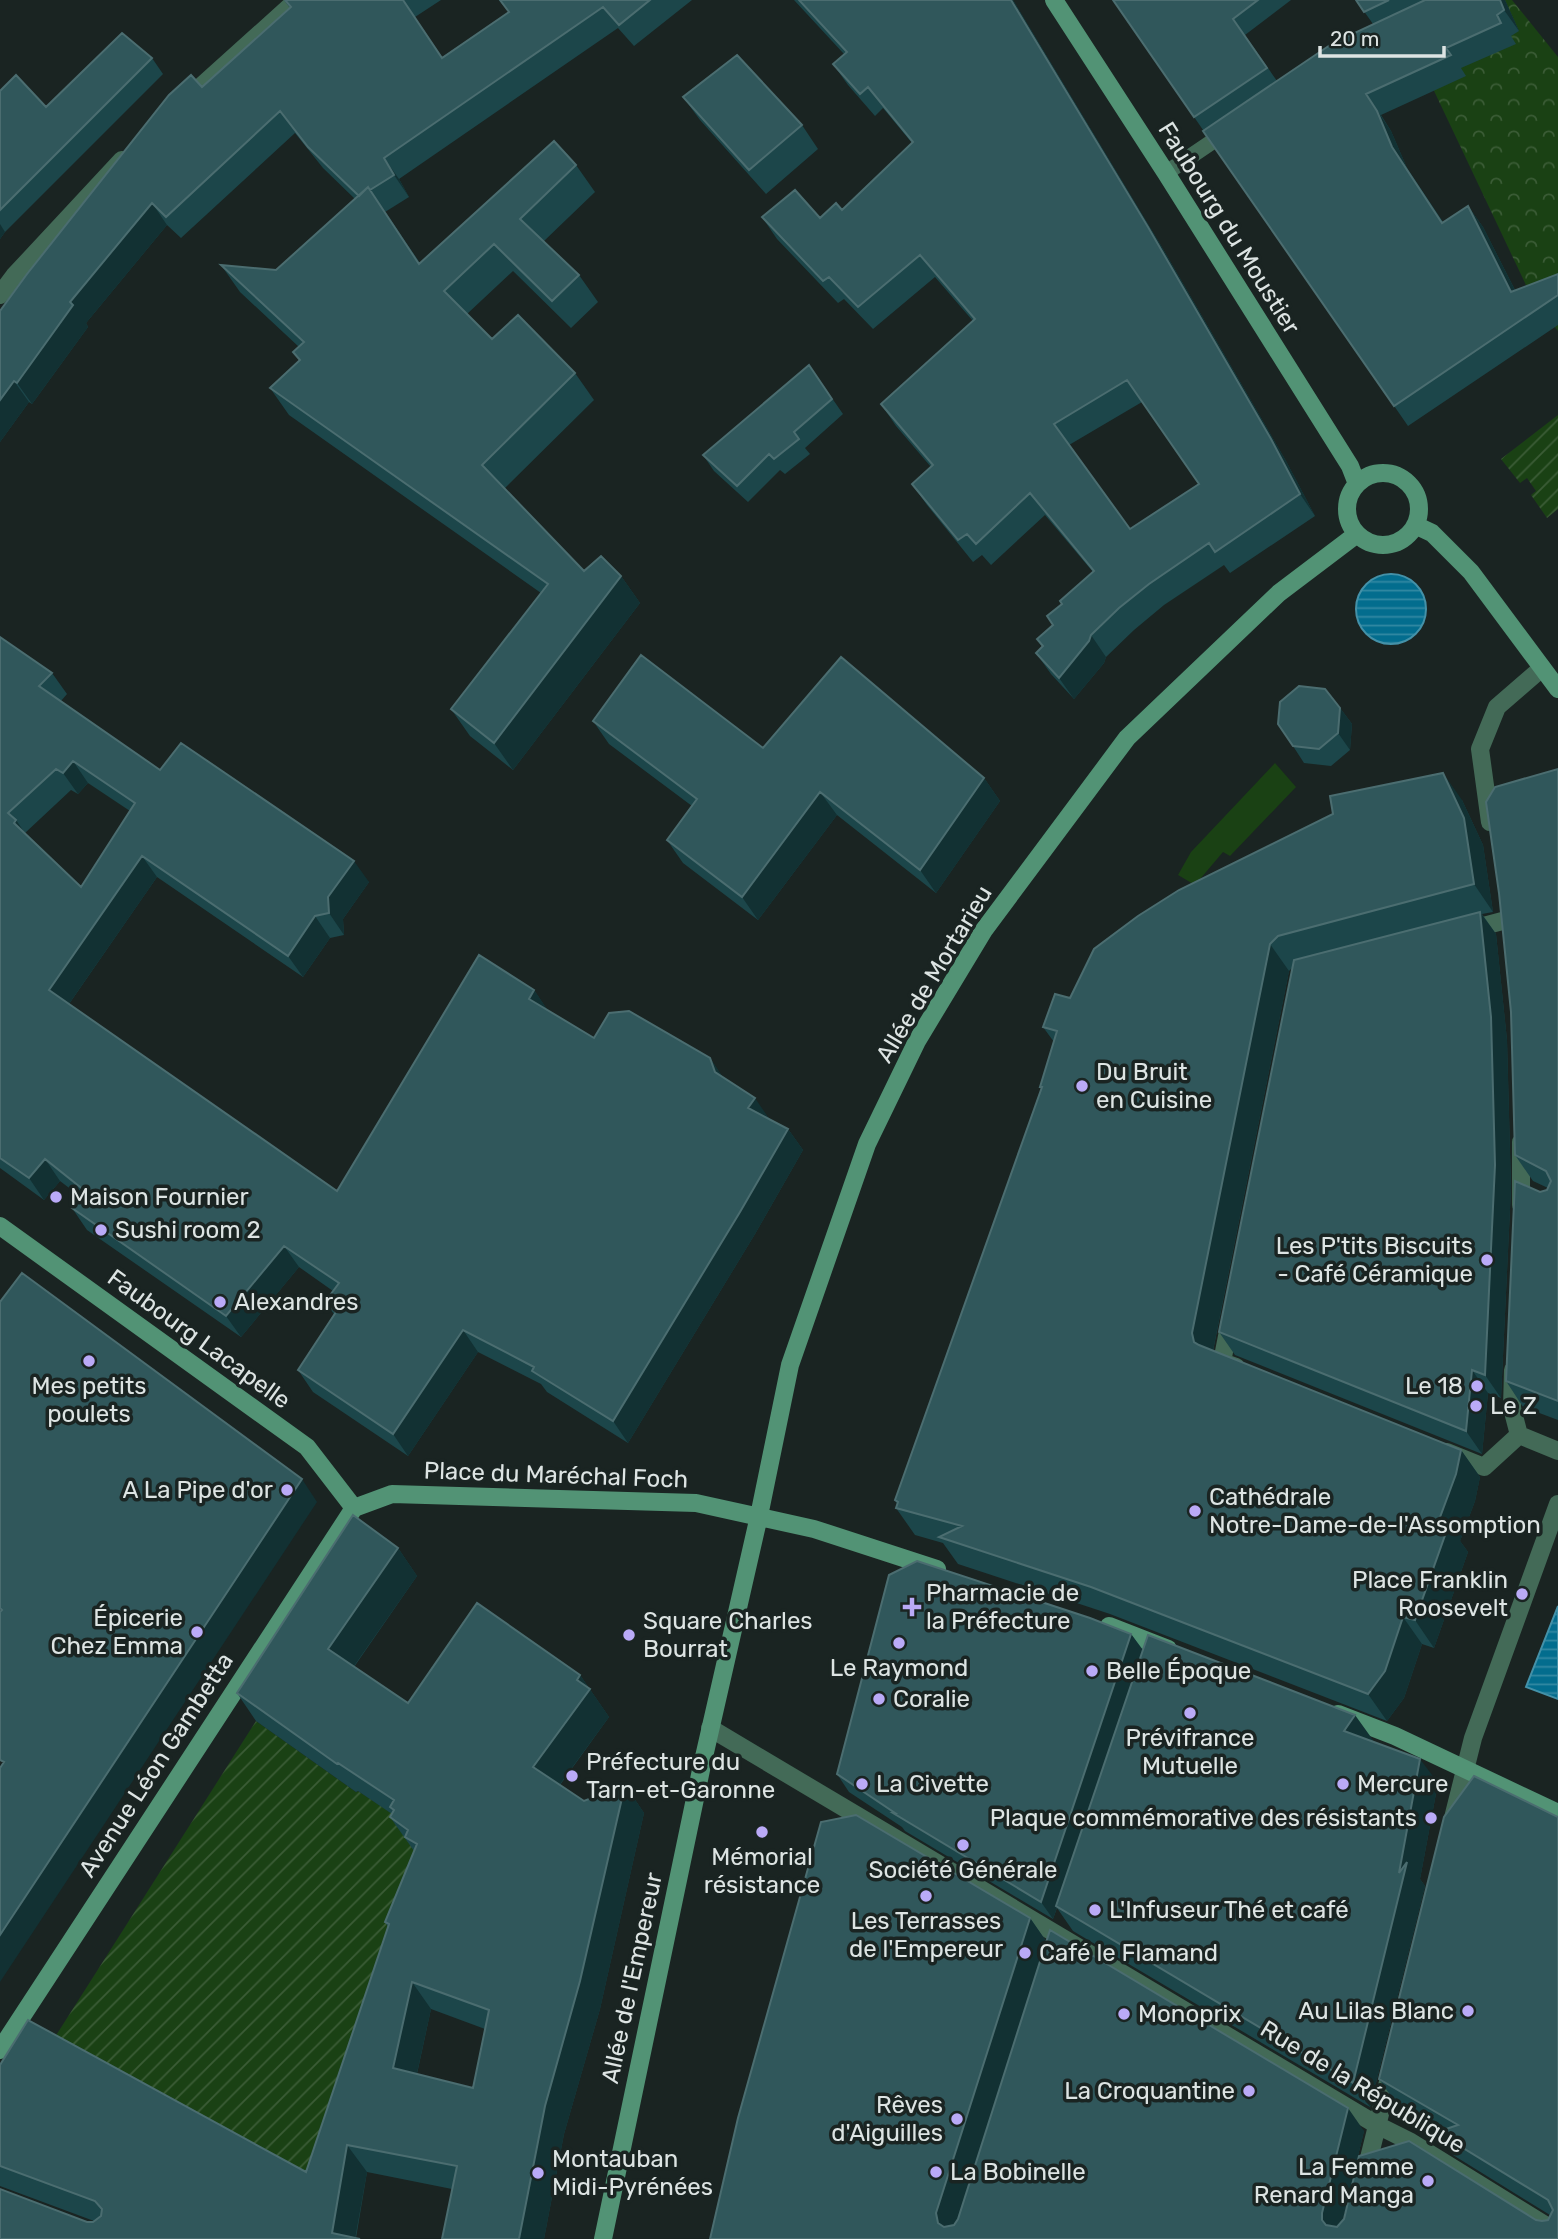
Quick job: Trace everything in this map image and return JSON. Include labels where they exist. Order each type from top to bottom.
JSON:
[{"type":"main road","name":"Faubourg du Moustier","points":[[1054,0],[1350,466],[1357,484]]},
{"type":"main road","points":[[1380,473],[1403,480],[1412,489],[1417,500],[1419,513],[1415,525],[1408,535],[1388,545],[1366,541],[1350,525],[1347,503],[1351,493],[1357,484],[1380,473]]},
{"type":"main road","points":[[1415,525],[1432,533],[1471,572],[1558,689]]},
{"type":"main road","name":"Allée de Mortarieu","points":[[710,1728],[759,1516],[790,1365],[867,1144],[917,1041],[984,930],[1127,738],[1279,593],[1357,534]]},
{"type":"main road","name":"Faubourg Lacapelle","points":[[0,1226],[306,1447],[354,1508]]},
{"type":"main road","name":"Place du Maréchal Foch","points":[[354,1508],[392,1494],[696,1503],[814,1528],[947,1573]]},
{"type":"main road","name":"Avenue Léon Gambetta","points":[[0,2050],[354,1508]]},
{"type":"main road","points":[[1093,1621],[1156,1651],[1183,1654]]},
{"type":"main road","points":[[1320,1707],[1395,1736],[1558,1814]]},
{"type":"main road","name":"Allée de l'Empereur","points":[[603,2239],[710,1728]]},
{"type":"street","points":[[169,115],[297,0]]},
{"type":"street","points":[[0,295],[14,276],[130,152]]},
{"type":"street","points":[[1494,845],[1480,749],[1497,708],[1542,668]]},
{"type":"street","points":[[1442,937],[1506,920]]},
{"type":"street","points":[[1520,1121],[1528,1191],[1520,1228]]},
{"type":"street","points":[[1233,1308],[1222,1362],[1247,1372]]},
{"type":"street","points":[[1514,1357],[1512,1408],[1519,1435]]},
{"type":"street","points":[[1434,1447],[1483,1467],[1519,1435]]},
{"type":"street","points":[[1519,1435],[1558,1451]]},
{"type":"street","points":[[1448,1840],[1473,1738],[1558,1504]]},
{"type":"street","name":"Rue de la République","points":[[710,1728],[1377,2125],[1409,2141],[1558,2233]]},
{"type":"street","points":[[1361,2188],[1397,2043]]},
{"type":"lane","points":[[1166,173],[1244,121]]},
{"type":"green space","points":[[1391,0],[1512,0],[1558,57],[1558,331],[1534,302]]},
{"type":"green space","points":[[1558,415],[1558,509],[1547,518],[1531,495],[1536,491],[1527,478],[1520,483],[1501,459]]},
{"type":"green space","points":[[1275,763],[1296,787],[1230,856],[1223,852],[1195,885],[1178,875],[1191,852]]},
{"type":"green space","points":[[256,1721],[356,1792],[413,1827],[425,1855],[322,2211],[48,2048]]},
{"type":"water","points":[[1391,574],[1416,584],[1426,609],[1416,634],[1391,644],[1366,634],[1356,609],[1366,584]]},
{"type":"water","points":[[1558,1606],[1558,1699],[1526,1687]]},
{"type":"building","points":[[285,0],[403,0],[442,58],[509,12],[500,0],[650,0],[619,25],[603,7],[384,158],[394,175],[370,190],[368,187],[359,196],[308,147],[280,111],[166,217],[152,203],[70,302],[73,305],[17,383],[14,381],[0,400],[0,311],[169,95],[191,75],[202,87],[291,7]]},
{"type":"building","points":[[799,0],[1011,0],[1148,227],[1300,494],[1215,552],[1209,543],[1149,584],[1091,635],[1059,678],[1036,653],[1043,646],[1037,639],[1053,625],[1047,616],[1094,571],[1030,493],[976,544],[967,534],[958,540],[912,484],[933,465],[881,404],[975,319],[920,255],[858,307],[829,277],[823,281],[762,217],[795,190],[820,218],[836,203],[842,210],[913,142],[868,87],[860,94],[833,64],[847,52]],"holes":[[[1127,380],[1199,484],[1130,529],[1054,424]]]},
{"type":"building","points":[[1113,0],[1258,0],[1233,19],[1267,68],[1194,117]]},
{"type":"building","points":[[1356,0],[1389,0],[1364,12]]},
{"type":"building","points":[[1425,0],[1500,0],[1504,10],[1497,15],[1501,23],[1446,48],[1451,55],[1366,94],[1377,111],[1392,147],[1442,223],[1468,206],[1511,292],[1558,274],[1558,295],[1394,406],[1203,131],[1333,43]]},
{"type":"building","points":[[122,33],[152,58],[0,210],[0,91],[16,75],[46,107]]},
{"type":"building","points":[[737,55],[802,125],[749,170],[683,97]]},
{"type":"building","points":[[554,141],[576,165],[520,219],[579,275],[552,301],[494,244],[444,291],[492,339],[518,315],[575,373],[482,465],[584,571],[601,556],[621,576],[494,743],[451,709],[548,584],[270,388],[300,360],[293,352],[304,342],[221,265],[276,270],[368,187],[419,264]]},
{"type":"building","points":[[809,365],[832,399],[794,432],[799,439],[774,459],[769,454],[737,486],[703,455]]},
{"type":"building","points":[[0,637],[52,673],[39,686],[160,770],[181,743],[354,861],[328,897],[329,913],[315,916],[288,956],[142,856],[49,990],[337,1191],[479,955],[534,990],[529,999],[594,1038],[609,1013],[629,1011],[710,1058],[715,1072],[755,1098],[748,1108],[788,1129],[613,1421],[532,1371],[534,1367],[463,1330],[393,1434],[298,1370],[336,1312],[325,1302],[339,1283],[284,1246],[226,1316],[72,1208],[85,1191],[45,1159],[29,1178],[0,1158]],"holes":[[[73,761],[135,803],[81,887],[14,823],[16,820],[8,813],[56,769],[63,773]]]},
{"type":"building","points":[[641,655],[763,748],[841,657],[984,778],[920,870],[820,792],[742,897],[667,840],[697,799],[593,721]]},
{"type":"building","points":[[1299,686],[1325,689],[1340,708],[1338,733],[1319,749],[1293,746],[1278,724],[1280,702]]},
{"type":"building","points":[[1558,769],[1558,1401],[1506,1381],[1515,1181],[1540,1192],[1547,1190],[1551,1181],[1546,1171],[1515,1155],[1511,1012],[1499,893],[1486,802],[1495,787]]},
{"type":"building","points":[[1443,773],[1464,818],[1474,884],[1278,936],[1270,944],[1192,1333],[1194,1342],[1199,1345],[1461,1450],[1456,1474],[1439,1520],[1449,1524],[1415,1620],[1403,1617],[1385,1671],[1368,1694],[1091,1587],[939,1537],[962,1526],[896,1508],[898,1502],[895,1500],[1042,1087],[1057,1031],[1043,1027],[1055,994],[1070,998],[1094,949],[1138,916],[1179,890],[1333,814],[1330,796]]},
{"type":"building","points":[[1480,912],[1491,1017],[1495,1165],[1485,1375],[1472,1370],[1466,1431],[1219,1332],[1294,960]]},
{"type":"building","points":[[22,1273],[302,1479],[0,1935],[0,1768],[4,1762],[0,1760],[0,1302]]},
{"type":"building","points":[[353,1515],[398,1548],[328,1649],[408,1703],[477,1603],[580,1675],[577,1680],[590,1689],[533,1767],[584,1801],[625,1785],[580,1981],[545,2106],[519,2239],[442,2239],[457,2166],[347,2145],[332,2233],[360,2239],[0,2239],[0,2189],[87,2222],[93,2222],[101,2216],[102,2209],[95,2201],[0,2166],[0,2065],[28,2020],[306,2172],[389,1924],[385,1922],[417,1844],[405,1837],[408,1830],[390,1817],[394,1810],[390,1807],[394,1800],[337,1764],[237,1693]],"holes":[[[412,1982],[489,2010],[473,2088],[393,2068]]]},
{"type":"building","points":[[917,1561],[1131,1634],[1041,1902],[893,1813],[837,1774],[889,1575]]},
{"type":"building","points":[[1148,1635],[1355,1715],[1344,1731],[1420,1759],[1399,1873],[1407,1862],[1353,2083],[1056,1906]]},
{"type":"building","points":[[1474,1776],[1558,1817],[1558,2239],[710,2239],[738,2118],[821,1822],[856,1815],[1030,1918],[936,2213],[938,2223],[944,2227],[954,2225],[958,2219],[1050,1930],[1348,2108],[1322,2213],[1322,2220],[1326,2225],[1337,2227],[1344,2219],[1359,2156],[1409,2141],[1536,2220],[1548,2220],[1553,2210],[1548,2200],[1437,2132],[1458,2125],[1379,2079],[1444,1817]]},
{"type":"place","name":"Du Bruit en Cuisine","points":[[1082,1086]]},
{"type":"place","name":"Maison Fournier","points":[[56,1197]]},
{"type":"place","name":"Sushi room 2","points":[[101,1230]]},
{"type":"place","name":"Les P'tits Biscuits - Café Céramique","points":[[1487,1260]]},
{"type":"place","name":"Alexandres","points":[[220,1302]]},
{"type":"place","name":"Mes petits poulets","points":[[89,1361]]},
{"type":"place","name":"Le 18","points":[[1477,1386]]},
{"type":"place","name":"Le Z","points":[[1476,1406]]},
{"type":"place","name":"A La Pipe d'or","points":[[287,1490]]},
{"type":"place","name":"Cathédrale Notre-Dame-de-l'Assomption","points":[[1195,1511]]},
{"type":"place","name":"Place Franklin Roosevelt","points":[[1522,1594]]},
{"type":"place","name":"Pharmacie de la Préfecture","points":[[912,1607]]},
{"type":"place","name":"Épicerie Chez Emma","points":[[197,1632]]},
{"type":"place","name":"Square Charles Bourrat","points":[[629,1635]]},
{"type":"place","name":"Le Raymond","points":[[899,1643]]},
{"type":"place","name":"Belle Époque","points":[[1092,1671]]},
{"type":"place","name":"Coralie","points":[[879,1699]]},
{"type":"place","name":"Prévifrance Mutuelle","points":[[1190,1713]]},
{"type":"place","name":"Préfecture du Tarn-et-Garonne","points":[[572,1776]]},
{"type":"place","name":"La Civette","points":[[862,1784]]},
{"type":"place","name":"Mercure","points":[[1343,1784]]},
{"type":"place","name":"Plaque commémorative des résistants","points":[[1431,1818]]},
{"type":"place","name":"Mémorial résistance","points":[[762,1832]]},
{"type":"place","name":"Société Générale","points":[[963,1845]]},
{"type":"place","name":"Les Terrasses de l'Empereur","points":[[926,1896]]},
{"type":"place","name":"L'Infuseur Thé et café","points":[[1095,1910]]},
{"type":"place","name":"Café le Flamand","points":[[1025,1953]]},
{"type":"place","name":"Au Lilas Blanc","points":[[1468,2011]]},
{"type":"place","name":"Monoprix","points":[[1124,2014]]},
{"type":"place","name":"La Croquantine","points":[[1249,2091]]},
{"type":"place","name":"Rêves d'Aiguilles","points":[[957,2119]]},
{"type":"place","name":"La Bobinelle","points":[[936,2172]]},
{"type":"place","name":"Montauban Midi-Pyrénées","points":[[538,2173]]},
{"type":"place","name":"La Femme Renard Manga","points":[[1428,2181]]}]
